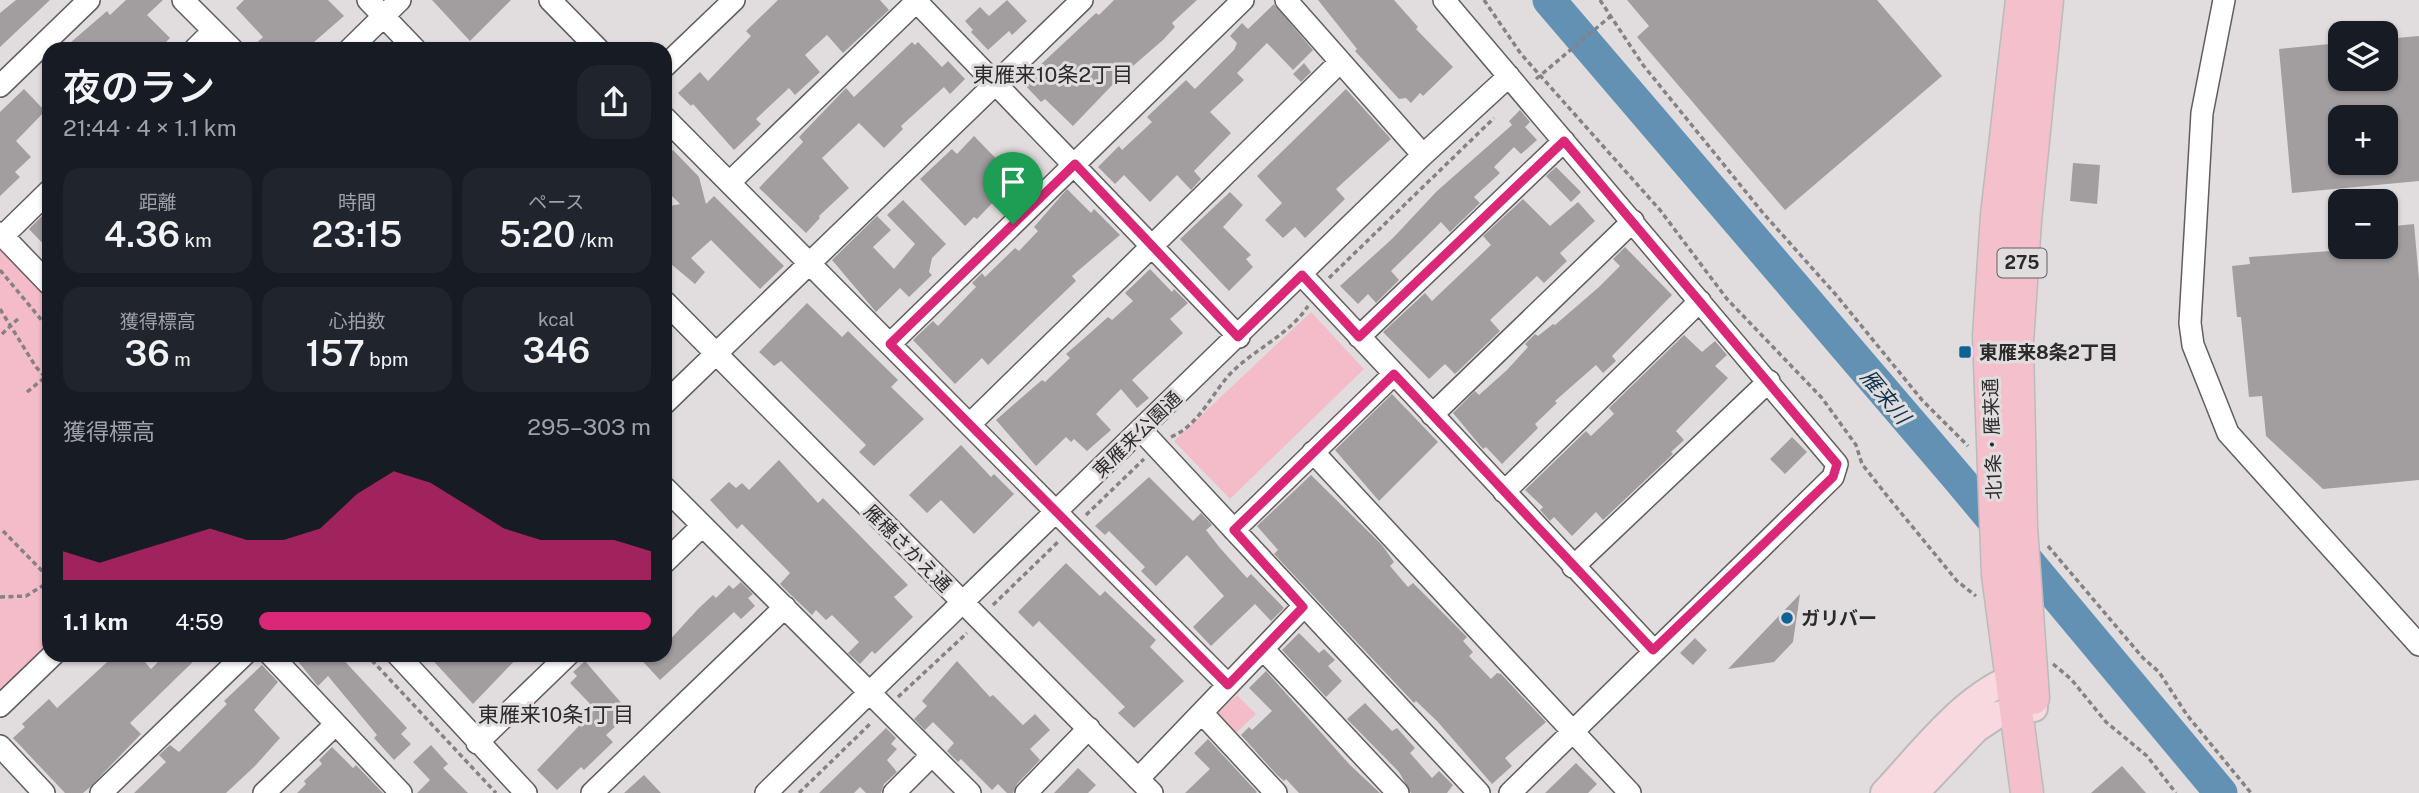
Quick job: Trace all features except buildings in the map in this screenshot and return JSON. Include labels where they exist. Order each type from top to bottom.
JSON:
[{"type":"highway","name":"北1条・雁来通","points":[[2022,0],[1997,215],[1989,336],[1993,494],[2008,595],[2030,671],[2024,710],[2027,793]]},
{"type":"highway","name":"北1条・雁来通","points":[[2008,595],[2031,533],[2017,343],[2025,221],[2047,0]]},
{"type":"highway","name":"北1条・雁来通","points":[[2024,710],[2046,793]]},
{"type":"main road","points":[[1884,793],[1971,703],[2030,671]]},
{"type":"main road","points":[[1921,791],[1976,729],[1997,715],[2024,710]]},
{"type":"street","points":[[46,42],[89,0]]},
{"type":"street","points":[[183,0],[225,42]]},
{"type":"street","points":[[368,0],[408,42]]},
{"type":"street","points":[[357,42],[400,0]]},
{"type":"street","points":[[672,59],[734,0]]},
{"type":"street","points":[[730,182],[916,0],[1238,337]]},
{"type":"street","points":[[672,396],[1082,0]]},
{"type":"street","points":[[890,344],[1243,0]]},
{"type":"street","points":[[1286,0],[1423,155]]},
{"type":"street","points":[[1444,0],[1832,454],[1836,469],[1833,477],[1572,729],[1510,793]]},
{"type":"street","points":[[2224,0],[2202,113],[2190,323],[2193,345],[2228,433],[2419,645]]},
{"type":"street","points":[[553,1],[591,42]]},
{"type":"street","points":[[201,42],[213,31]]},
{"type":"street","points":[[0,86],[42,45]]},
{"type":"street","points":[[971,424],[1339,63]]},
{"type":"street","name":"東雁来公園通","points":[[766,793],[1423,155],[1509,76]]},
{"type":"street","points":[[672,125],[1228,685]]},
{"type":"street","points":[[1359,337],[1564,141]]},
{"type":"street","points":[[42,197],[2,234],[42,277]]},
{"type":"street","points":[[1432,415],[1633,221]]},
{"type":"street","points":[[1302,275],[1653,650]]},
{"type":"street","points":[[1504,492],[1700,301]]},
{"type":"street","name":"雁穂さかえ通","points":[[672,309],[1145,786]]},
{"type":"street","points":[[1234,530],[1394,374]]},
{"type":"street","points":[[1573,567],[1769,381]]},
{"type":"street","points":[[1141,430],[1479,793]]},
{"type":"street","points":[[1313,452],[1630,793]]},
{"type":"street","points":[[672,496],[970,793]]},
{"type":"street","points":[[672,555],[701,527]]},
{"type":"street","points":[[592,793],[785,607]]},
{"type":"street","points":[[1145,786],[1202,713],[1303,607]]},
{"type":"street","points":[[1263,649],[1398,793]]},
{"type":"street","points":[[0,706],[46,662]]},
{"type":"street","points":[[101,793],[237,662]]},
{"type":"street","points":[[278,662],[401,793]]},
{"type":"street","points":[[405,662],[477,743],[526,793]]},
{"type":"street","points":[[477,743],[561,662]]},
{"type":"street","points":[[1202,713],[1276,793]]},
{"type":"street","points":[[264,793],[336,724]]},
{"type":"street","points":[[1026,793],[1088,728]]},
{"type":"street","points":[[0,746],[44,793]]},
{"type":"street","points":[[894,793],[932,755]]},
{"type":"path","points":[[1484,0],[1539,76],[1660,210],[1727,299],[1822,398],[1856,445],[1862,464],[1957,581],[1983,600],[2008,595]]},
{"type":"path","points":[[1600,0],[1655,81],[1763,213],[1837,296],[1922,400],[1977,454]]},
{"type":"path","points":[[1530,85],[1612,15]]},
{"type":"path","points":[[1323,284],[1502,110]]},
{"type":"path","points":[[0,270],[42,321]]},
{"type":"path","points":[[1162,441],[1176,435],[1200,414],[1230,374],[1283,335],[1307,309],[1310,301]]},
{"type":"path","points":[[0,309],[36,367],[42,372]]},
{"type":"path","points":[[2,334],[19,318]]},
{"type":"path","points":[[27,392],[42,381]]},
{"type":"path","points":[[1083,518],[1146,456]]},
{"type":"path","points":[[4,531],[42,572]]},
{"type":"path","points":[[2031,533],[2143,658],[2159,672],[2187,715],[2251,793]]},
{"type":"path","points":[[995,603],[1062,538]]},
{"type":"path","points":[[0,597],[26,596],[42,585]]},
{"type":"path","points":[[892,703],[963,637]]},
{"type":"path","points":[[373,662],[496,793]]},
{"type":"path","points":[[2030,671],[2071,679],[2106,722],[2147,756],[2176,793]]},
{"type":"path","points":[[799,793],[875,720]]},
{"type":"shaded area","points":[[0,249],[42,293],[42,659],[0,700]]},
{"type":"shaded area","points":[[1311,312],[1364,369],[1230,499],[1174,441]]},
{"type":"shaded area","points":[[1237,695],[1256,714],[1233,736],[1214,717]]},
{"type":"waterway","name":"雁来川","points":[[1549,0],[1958,478],[2221,793]]},
{"type":"place","name":"東雁来8条2丁目","points":[[1965,352]]},
{"type":"place","name":"ガリバー","points":[[1787,618]]},
{"type":"district","name":"東雁来10条2丁目","points":[[1053,75]]},
{"type":"district","name":"東雁来10条1丁目","points":[[556,715]]},
{"type":"route","points":[[1564,141],[1832,454],[1837,464],[1836,469],[1833,477],[1653,650],[1394,374],[1234,530],[1303,607],[1228,685],[890,344],[1013,224],[1075,164],[1238,337],[1302,275],[1359,337],[1564,141]]}]
